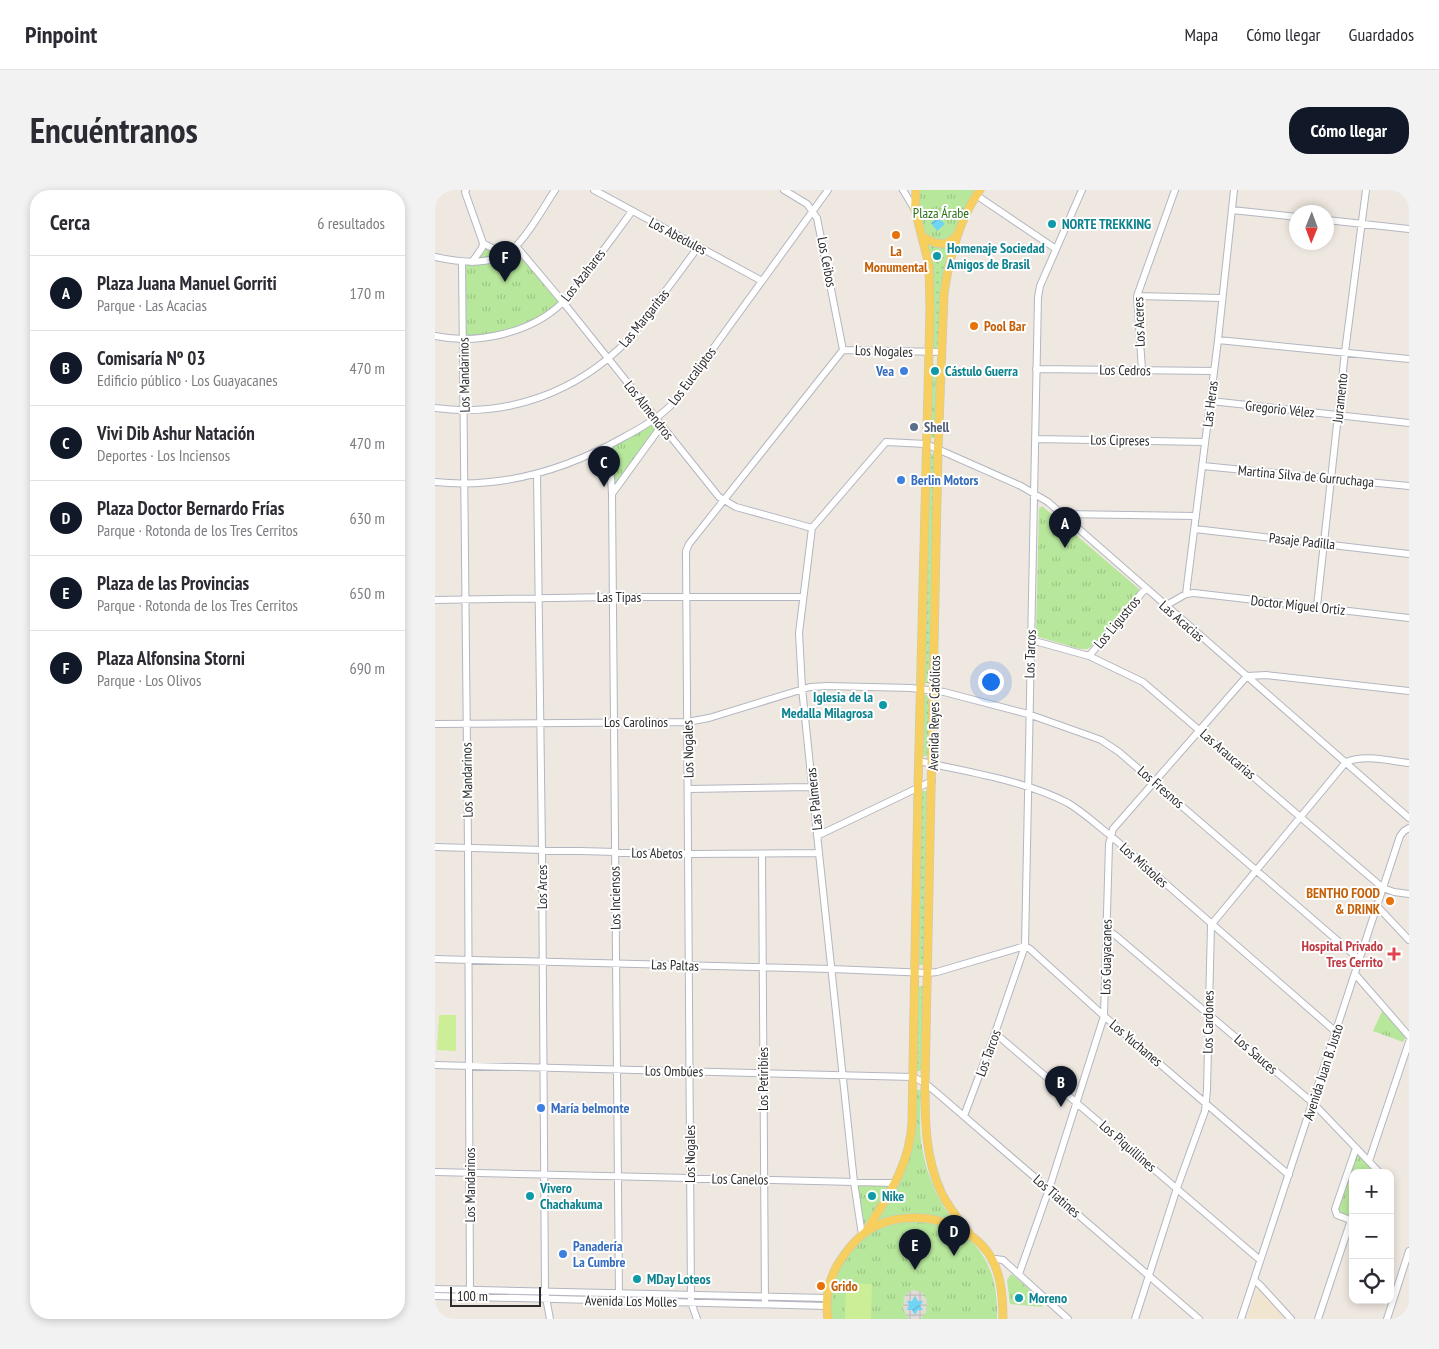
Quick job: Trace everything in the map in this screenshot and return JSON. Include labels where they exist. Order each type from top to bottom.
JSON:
[{"type":"main road","name":"Avenida Reyes Católicos","points":[[863,1234],[896,1183],[912,1132],[930,280],[927,252],[915,210],[916,190]]},
{"type":"main road","name":"Avenida Reyes Católicos","points":[[978,192],[957,234],[944,294],[938,450],[925,1083],[926,1134],[932,1165],[945,1199],[969,1232],[986,1250],[997,1272],[1002,1294],[1003,1319]]},
{"type":"main road","points":[[923,236],[930,242],[941,244],[949,242],[957,234]]},
{"type":"main road","points":[[828,1319],[826,1302],[831,1280],[843,1256],[863,1234],[893,1220],[917,1218],[927,1218],[947,1223],[969,1232]]},
{"type":"street","points":[[435,257],[472,262],[487,260],[505,253],[516,246],[555,190]]},
{"type":"street","name":"Los Abedules","points":[[595,190],[762,281]]},
{"type":"street","points":[[784,190],[803,200],[814,211]]},
{"type":"street","name":"Los Eucaliptos","points":[[435,482],[487,482],[537,474],[609,446],[656,418],[675,401],[828,190]]},
{"type":"street","points":[[903,190],[915,210]]},
{"type":"street","name":"Los Tarcos","points":[[964,1116],[1025,946],[1038,297],[1040,286],[1081,190]]},
{"type":"street","name":"Los Aceres","points":[[1142,370],[1137,296],[1175,190]]},
{"type":"street","name":"Las Heras","points":[[1187,594],[1211,401],[1234,190]]},
{"type":"street","name":"Juramento","points":[[1317,606],[1345,352],[1366,190]]},
{"type":"street","points":[[464,191],[483,243],[482,248],[472,262]]},
{"type":"street","points":[[978,192],[1056,249]]},
{"type":"street","points":[[1232,210],[1289,216]]},
{"type":"street","name":"Los Azahares","points":[[435,336],[464,339],[494,336],[526,326],[554,310],[563,302],[632,211]]},
{"type":"street","name":"Los Ceibos","points":[[814,211],[819,224],[843,350]]},
{"type":"street","points":[[1334,221],[1409,229]]},
{"type":"street","points":[[483,243],[505,253]]},
{"type":"street","name":"Los Almendros","points":[[516,246],[716,494],[736,507],[812,528]]},
{"type":"street","name":"Las Margaritas","points":[[435,408],[464,412],[508,407],[545,396],[567,386],[608,358],[640,326],[698,247]]},
{"type":"street","name":"Los Mandarinos","points":[[462,262],[470,1293]]},
{"type":"street","points":[[1137,296],[1222,298]]},
{"type":"street","points":[[1218,340],[1409,359]]},
{"type":"street","name":"Los Nogales","points":[[697,1319],[691,1298],[687,548],[843,350],[942,352]]},
{"type":"street","name":"Los Cedros","points":[[1037,369],[1214,371]]},
{"type":"street","name":"Gregorio Vélez","points":[[1211,401],[1409,423]]},
{"type":"street","points":[[612,494],[662,425]]},
{"type":"street","name":"Los Cipreses","points":[[1036,439],[1205,442]]},
{"type":"street","points":[[812,528],[886,442],[926,444],[938,450]]},
{"type":"street","name":"Los Inciensos","points":[[609,446],[612,494],[619,1297]]},
{"type":"street","name":"Las Acacias","points":[[938,450],[1034,492],[1062,514],[1145,589],[1409,818]]},
{"type":"street","name":"Martina Silva de Gurruchaga","points":[[1203,466],[1409,486]]},
{"type":"street","name":"Los Arces","points":[[537,474],[541,723],[543,1175],[545,1296],[550,1319]]},
{"type":"street","points":[[1062,514],[1196,516]]},
{"type":"street","name":"Las Palmeras","points":[[812,528],[799,640],[802,688],[854,1182],[863,1234]]},
{"type":"street","name":"Pasaje Padilla","points":[[1195,529],[1409,554]]},
{"type":"street","name":"Los Ligustros","points":[[1089,656],[1145,589]]},
{"type":"street","name":"Doctor Miguel Ortiz","points":[[1187,594],[1194,593],[1317,606],[1409,618]]},
{"type":"street","points":[[1165,606],[1187,594]]},
{"type":"street","name":"Las Tipas","points":[[435,600],[613,597],[803,597]]},
{"type":"street","name":"Las Araucarias","points":[[1031,640],[1089,656],[1143,682],[1383,888],[1409,894]]},
{"type":"street","points":[[1111,836],[1113,829],[1247,676],[1266,675],[1409,691]]},
{"type":"street","name":"Los Carolinos","points":[[435,724],[687,722],[709,718],[802,688],[828,686],[921,689]]},
{"type":"street","name":"Los Fresnos","points":[[921,689],[934,690],[1029,714],[1101,740],[1119,752],[1155,782],[1360,960]]},
{"type":"street","points":[[1211,925],[1346,762],[1354,759],[1367,759],[1409,764]]},
{"type":"street","name":"Los Mistoles","points":[[919,761],[1027,786],[1069,804],[1111,836],[1336,1032]]},
{"type":"street","points":[[817,836],[932,781]]},
{"type":"street","points":[[688,789],[812,788]]},
{"type":"street","name":"Avenida Juan B. Justo","points":[[1241,1319],[1400,836],[1409,828]]},
{"type":"street","name":"Los Guayacanes","points":[[1019,1274],[1049,1189],[1104,1016],[1111,836]]},
{"type":"street","name":"Los Abetos","points":[[435,847],[689,854],[819,853]]},
{"type":"street","name":"Los Petiribíes","points":[[762,854],[765,1300]]},
{"type":"street","points":[[1377,906],[1409,940]]},
{"type":"street","name":"Los Cardones","points":[[1135,1319],[1177,1188],[1205,1111],[1211,925]]},
{"type":"street","name":"Los Sauces","points":[[1107,930],[1209,1013],[1313,1103],[1376,1169]]},
{"type":"street","points":[[915,973],[937,972],[1025,946]]},
{"type":"street","name":"Los Yuchanes","points":[[1025,946],[1289,1175]]},
{"type":"street","name":"Las Paltas","points":[[435,959],[832,969],[915,973]]},
{"type":"street","points":[[1355,974],[1409,1036]]},
{"type":"street","name":"Los Piquillines","points":[[995,1033],[1260,1260]]},
{"type":"street","points":[[1369,1161],[1409,1042]]},
{"type":"street","name":"Los Ombúes","points":[[435,1065],[913,1077]]},
{"type":"street","name":"Los Tiatines","points":[[913,1077],[925,1083],[1199,1319]]},
{"type":"street","points":[[1349,1219],[1337,1215],[1335,1209],[1356,1148]]},
{"type":"street","name":"Los Canelos","points":[[435,1172],[896,1183]]},
{"type":"street","points":[[1318,1319],[1349,1229]]},
{"type":"street","points":[[1387,1319],[1409,1251]]},
{"type":"street","points":[[992,1261],[996,1259],[1003,1260],[1068,1319]]},
{"type":"street","points":[[1254,1280],[1291,1319]]},
{"type":"street","name":"Avenida Los Molles","points":[[435,1289],[470,1293],[545,1296],[826,1302]]},
{"type":"street","name":"Avenida Los Molles","points":[[435,1296],[470,1293]]},
{"type":"shaded area","points":[[914,1290],[923,1293],[927,1301],[926,1312],[921,1319],[909,1319],[903,1309],[904,1297]]},
{"type":"shaded area","points":[[1260,1290],[1286,1319],[1247,1319],[1256,1291]]},
{"type":"green space","name":"Plaza Árabe","points":[[920,190],[976,190],[955,234],[951,237],[939,241],[929,237],[925,232],[919,212]]},
{"type":"green space","points":[[926,243],[939,247],[951,245],[943,276],[938,346],[936,349],[931,348]]},
{"type":"green space","points":[[485,246],[498,252],[496,253],[520,250],[563,302],[554,310],[509,332],[464,339],[462,262],[478,258]]},
{"type":"green space","points":[[930,364],[939,365],[937,438],[928,438]]},
{"type":"green space","points":[[656,417],[662,425],[612,494],[609,446]]},
{"type":"green space","points":[[928,453],[935,454],[932,683],[925,683]]},
{"type":"green space","points":[[1042,506],[1139,589],[1138,593],[1092,646],[1087,649],[1080,649],[1039,637],[1036,633],[1039,509]]},
{"type":"green space","points":[[924,695],[931,695],[930,756],[923,756]]},
{"type":"green space","points":[[922,791],[928,791],[926,965],[919,965]]},
{"type":"green space","points":[[918,986],[924,986],[923,1071],[917,1071]]},
{"type":"green space","points":[[1383,1009],[1406,1037],[1403,1042],[1373,1031]]},
{"type":"green space","points":[[439,1015],[456,1015],[456,1051],[437,1050]]},
{"type":"green space","points":[[916,1090],[921,1090],[920,1135],[925,1163],[943,1205],[956,1223],[929,1217],[873,1225],[910,1154],[915,1130]]},
{"type":"green space","points":[[1356,1148],[1376,1169],[1349,1169],[1349,1220],[1337,1215],[1341,1192]]},
{"type":"green space","points":[[859,1184],[888,1185],[890,1187],[864,1225],[862,1224],[857,1186]]},
{"type":"green space","points":[[910,1220],[930,1222],[950,1228],[964,1236],[975,1246],[984,1257],[991,1271],[997,1302],[997,1319],[831,1319],[832,1291],[842,1264],[850,1252],[859,1241],[883,1226]]},
{"type":"green space","points":[[1011,1274],[1043,1302],[1042,1307],[1010,1304],[1007,1280]]},
{"type":"green space","points":[[846,1283],[872,1284],[871,1319],[845,1319]]},
{"type":"water","points":[[938,217],[945,224],[937,231],[931,223]]},
{"type":"water","points":[[915,1296],[918,1301],[923,1301],[920,1306],[923,1310],[918,1310],[915,1315],[912,1310],[907,1310],[909,1305],[907,1301],[912,1301]]},
{"type":"railway","points":[[1407,1319],[1409,1314]]},
{"type":"place","name":"NORTE TREKKING","points":[[1052,224]]},
{"type":"place","name":"La Monumental","points":[[896,235]]},
{"type":"place","name":"Homenaje Sociedad Amigos de Brasil","points":[[937,256]]},
{"type":"place","name":"Plaza Alfonsina Storni","points":[[505,282]]},
{"type":"place","name":"Pool Bar","points":[[974,326]]},
{"type":"place","name":"Vea","points":[[904,371]]},
{"type":"place","name":"Cástulo Guerra","points":[[935,371]]},
{"type":"place","name":"Shell","points":[[914,427]]},
{"type":"place","name":"Berlin Motors","points":[[901,480]]},
{"type":"place","name":"Vivi Dib Ashur Natación","points":[[604,487]]},
{"type":"place","name":"Plaza Juana Manuel Gorriti","points":[[1065,548]]},
{"type":"place","name":"Iglesia de la Medalla Milagrosa","points":[[883,705]]},
{"type":"place","name":"BENTHO FOOD & DRINK","points":[[1390,901]]},
{"type":"place","name":"Hospital Privado Tres Cerrito","points":[[1394,954]]},
{"type":"place","name":"Comisaría Nº 03","points":[[1061,1107]]},
{"type":"place","name":"María belmonte","points":[[541,1108]]},
{"type":"place","name":"Vivero Chachakuma","points":[[530,1196]]},
{"type":"place","name":"Nike","points":[[872,1196]]},
{"type":"place","name":"Panadería La Cumbre","points":[[563,1254]]},
{"type":"place","name":"Plaza Doctor Bernardo Frías","points":[[954,1256]]},
{"type":"place","name":"Plaza de las Provincias","points":[[915,1270]]},
{"type":"place","name":"MDay Loteos","points":[[637,1279]]},
{"type":"place","name":"Grido","points":[[821,1286]]},
{"type":"place","name":"Moreno","points":[[1019,1298]]}]
